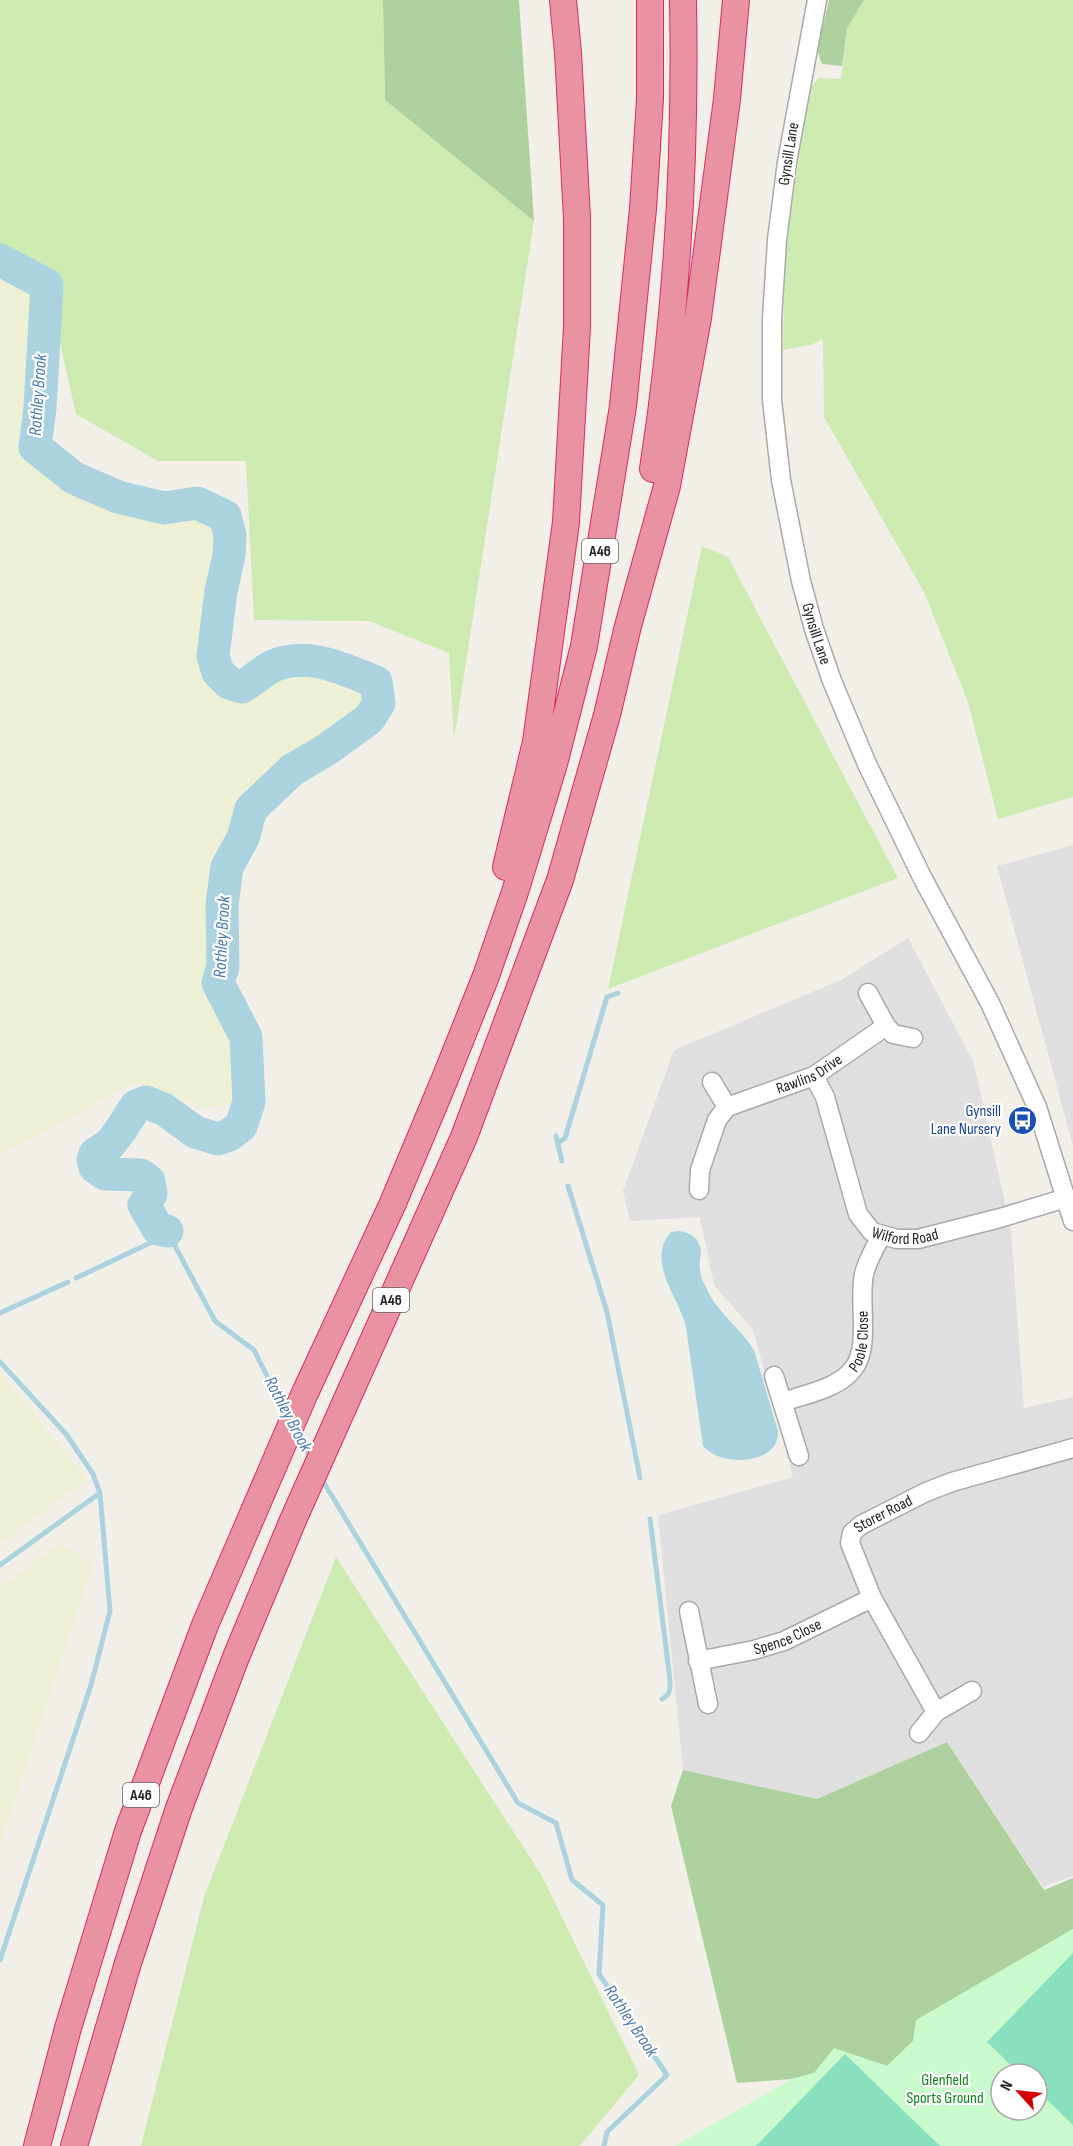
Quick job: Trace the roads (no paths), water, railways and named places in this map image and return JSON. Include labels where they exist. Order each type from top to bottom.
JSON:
[{"type":"highway","name":"A46","points":[[444,1081],[501,890],[536,742],[566,522],[577,327],[577,218],[563,0]]},
{"type":"highway","name":"A46","points":[[37,2146],[68,2028],[128,1831],[205,1624],[444,1081],[486,976],[515,892],[554,764],[584,646],[623,406],[636,298],[650,99],[650,0]]},
{"type":"highway","name":"A46","points":[[628,626],[657,445],[676,274],[682,157],[683,0]]},
{"type":"highway","name":"A46","points":[[74,2146],[128,1963],[183,1797],[236,1657],[303,1496],[464,1137],[560,880],[607,715],[628,626],[667,486],[698,318],[727,99],[736,0]]},
{"type":"highway","points":[[87,2146],[128,1963]]},
{"type":"street","name":"Gynsill Lane","points":[[817,0],[787,162],[777,240],[772,319],[772,400],[781,480],[801,581],[832,681],[862,753],[923,879],[990,1003],[1037,1107],[1073,1221]]},
{"type":"street","points":[[868,993],[886,1026],[893,1034],[913,1038]]},
{"type":"street","name":"Rawlins Drive","points":[[727,1107],[814,1076],[886,1026]]},
{"type":"street","name":"Wilford Road","points":[[814,1076],[825,1097],[858,1214],[872,1232],[897,1239],[918,1239],[994,1220],[1066,1198]]},
{"type":"street","points":[[699,1190],[700,1170],[717,1120],[727,1107],[712,1082]]},
{"type":"street","name":"Poole Close","points":[[783,1402],[833,1385],[853,1370],[860,1357],[864,1273],[881,1236]]},
{"type":"street","points":[[774,1376],[799,1456]]},
{"type":"street","name":"Storer Road","points":[[936,1712],[872,1598],[850,1543],[852,1533],[861,1525],[926,1492],[952,1482],[1073,1448]]},
{"type":"street","name":"Spence Close","points":[[698,1661],[754,1650],[784,1641],[872,1598]]},
{"type":"street","points":[[689,1611],[708,1704]]},
{"type":"street","points":[[919,1733],[936,1712],[972,1691]]},
{"type":"water","points":[[679,1231],[690,1234],[698,1242],[701,1249],[701,1274],[710,1296],[754,1350],[778,1431],[776,1442],[770,1451],[748,1460],[723,1458],[711,1453],[703,1446],[686,1327],[662,1267],[661,1255],[664,1243],[671,1232]]},
{"type":"waterway","name":"Rothley Brook","points":[[0,260],[47,285],[40,408],[35,447],[74,478],[118,497],[164,508],[197,503],[225,516],[230,535],[213,656],[218,672],[229,683],[242,687],[273,666],[300,660],[338,667],[376,682],[379,703],[369,719],[326,750],[292,770],[251,809],[243,838],[227,867],[222,905],[223,967],[218,983],[246,1037],[249,1102],[241,1126],[229,1135],[218,1139],[195,1132],[165,1110],[146,1102],[136,1106],[110,1144],[95,1154],[93,1160],[95,1167],[105,1174],[141,1175],[149,1181],[151,1194],[144,1205],[158,1229],[167,1231]]},
{"type":"waterway","points":[[558,1143],[565,1138],[607,997],[618,993]]},
{"type":"waterway","points":[[556,1136],[562,1161]]},
{"type":"waterway","points":[[568,1186],[607,1312],[640,1478]]},
{"type":"waterway","name":"Rothley Brook","points":[[167,1231],[215,1321],[254,1350],[286,1414]]},
{"type":"waterway","points":[[76,1278],[169,1234]]},
{"type":"waterway","points":[[0,1313],[68,1282]]},
{"type":"waterway","points":[[0,1362],[66,1434],[93,1474],[100,1493],[110,1611],[91,1685],[0,1960]]},
{"type":"waterway","name":"Rothley Brook","points":[[296,1433],[311,1459]]},
{"type":"waterway","name":"Rothley Brook","points":[[321,1478],[518,1803],[556,1823],[572,1880],[603,1905],[599,1974],[667,2075],[607,2132],[604,2146]]},
{"type":"waterway","points":[[0,1565],[100,1493]]},
{"type":"waterway","points":[[650,1519],[670,1680],[670,1689],[662,1699]]},
{"type":"place","name":"Gynsill Lane Nursery","points":[[1022,1120]]},
{"type":"park label","name":"Glenfield Sports Ground","points":[[945,2089]]}]
